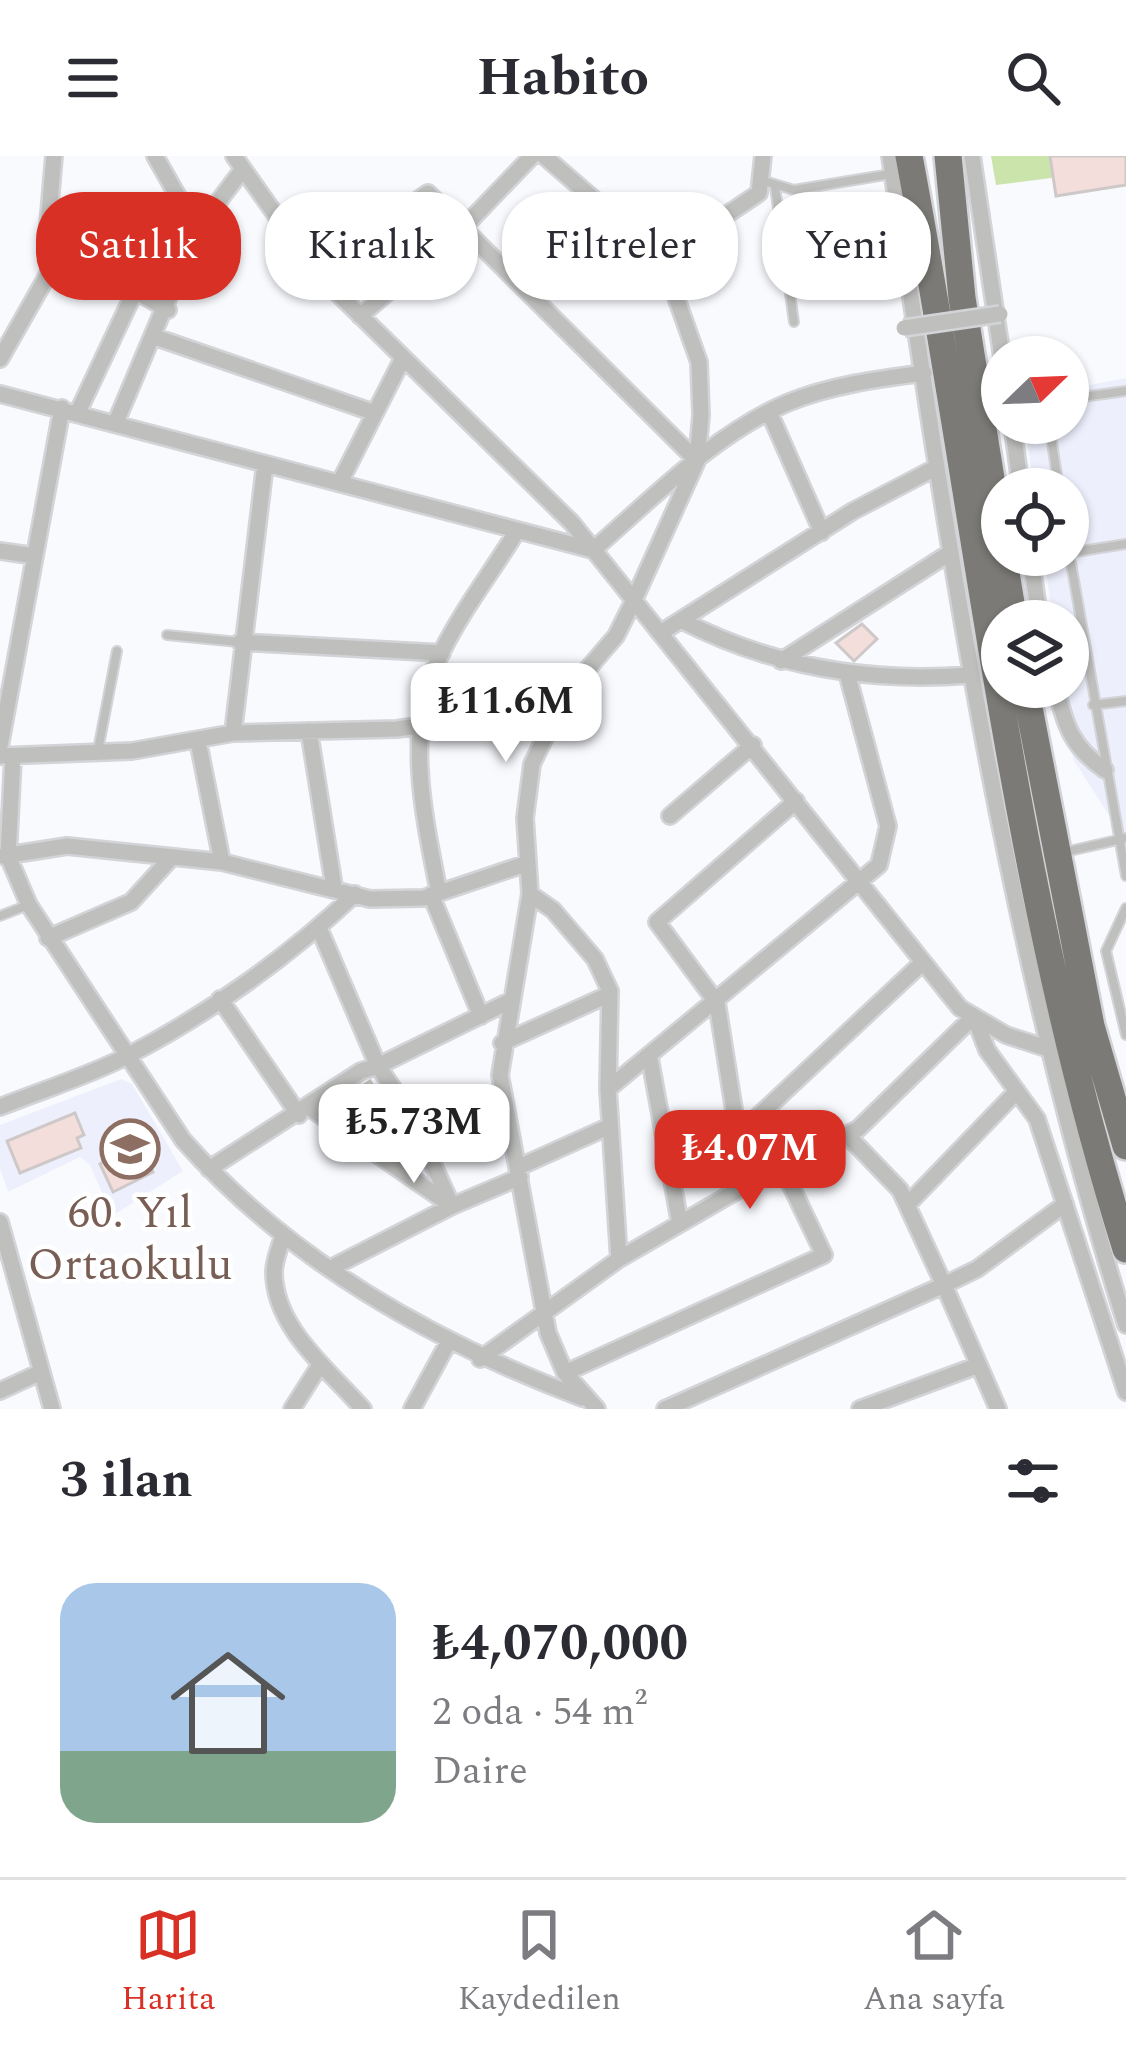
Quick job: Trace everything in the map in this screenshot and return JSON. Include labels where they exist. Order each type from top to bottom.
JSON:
[{"type":"highway","points":[[948,156],[962,298],[990,468]]},
{"type":"highway","points":[[901,165],[996,695],[1126,1146]]},
{"type":"highway","points":[[1026,708],[1042,857],[1126,1249]]},
{"type":"street","points":[[51,192],[54,156]]},
{"type":"street","points":[[155,156],[175,192]]},
{"type":"street","points":[[478,212],[532,156]]},
{"type":"street","points":[[544,156],[586,192]]},
{"type":"street","points":[[738,207],[769,184],[763,156]]},
{"type":"street","points":[[890,156],[901,165],[924,373],[970,675],[1049,1049],[1126,1324]]},
{"type":"street","points":[[972,156],[999,336]]},
{"type":"street","points":[[220,192],[238,163],[265,201]]},
{"type":"street","points":[[478,247],[697,461]]},
{"type":"street","points":[[0,359],[36,296]]},
{"type":"street","points":[[131,300],[70,411],[35,556],[4,753],[4,856],[48,938],[209,1169],[237,1201],[448,1343],[591,1404]]},
{"type":"street","points":[[151,300],[168,310]]},
{"type":"street","points":[[116,422],[172,300]]},
{"type":"street","points":[[344,300],[506,454],[593,550],[960,1008],[1006,1035],[1049,1049]]},
{"type":"street","points":[[360,316],[379,300]]},
{"type":"street","points":[[591,1404],[565,1373],[544,1310],[500,1075],[502,1043],[530,894],[525,818],[532,764],[561,705],[616,636],[697,461],[699,362],[677,300]]},
{"type":"street","points":[[904,328],[1000,314]]},
{"type":"street","points":[[155,337],[372,412]]},
{"type":"street","points":[[340,482],[403,358]]},
{"type":"street","points":[[593,550],[697,461],[770,413],[860,381],[924,373]]},
{"type":"street","points":[[0,394],[593,550]]},
{"type":"street","points":[[770,413],[822,532]]},
{"type":"street","points":[[233,733],[240,642],[265,464]]},
{"type":"street","points":[[662,632],[822,532],[938,467]]},
{"type":"street","points":[[481,1016],[435,894],[420,796],[423,726],[442,652],[515,533]]},
{"type":"street","points":[[0,551],[35,556]]},
{"type":"street","points":[[781,661],[951,552]]},
{"type":"street","points":[[681,620],[728,644],[781,661],[910,680],[970,675]]},
{"type":"street","points":[[240,642],[442,652]]},
{"type":"street","points":[[608,1089],[863,884],[879,865],[887,826],[847,673]]},
{"type":"street","points":[[4,753],[97,753],[233,733],[423,726],[561,705]]},
{"type":"street","points":[[1061,708],[1067,734],[1082,754],[1105,770]]},
{"type":"street","points":[[309,731],[334,887]]},
{"type":"street","points":[[198,741],[222,862]]},
{"type":"street","points":[[670,816],[753,746]]},
{"type":"street","points":[[752,1181],[738,1135],[717,1003],[657,922],[796,801]]},
{"type":"street","points":[[4,856],[67,846],[222,862],[370,899],[435,894],[528,863]]},
{"type":"street","points":[[48,938],[131,902],[172,857]]},
{"type":"street","points":[[0,1107],[128,1056],[220,999],[319,928],[355,894]]},
{"type":"street","points":[[530,894],[553,910],[595,958],[610,994],[608,1089],[619,1259]]},
{"type":"street","points":[[319,928],[378,1066],[409,1112],[452,1206]]},
{"type":"street","points":[[738,1135],[922,963]]},
{"type":"street","points":[[502,1043],[610,994]]},
{"type":"street","points":[[220,999],[304,1112],[452,1206]]},
{"type":"street","points":[[209,1169],[362,1071],[510,1001]]},
{"type":"street","points":[[974,1016],[987,1050],[1037,1119],[1126,1392]]},
{"type":"street","points":[[480,1359],[619,1259],[752,1181],[847,1136],[974,1016]]},
{"type":"street","points":[[650,1059],[680,1224]]},
{"type":"street","points":[[907,1205],[1017,1091]]},
{"type":"street","points":[[331,1268],[610,1126]]},
{"type":"street","points":[[847,1136],[901,1190],[998,1409]]},
{"type":"street","points":[[565,1373],[824,1255],[782,1168]]},
{"type":"street","points":[[665,1409],[977,1269],[1064,1204]]},
{"type":"street","points":[[0,1222],[52,1409]]},
{"type":"street","points":[[284,1234],[274,1273],[291,1322],[320,1365],[363,1409]]},
{"type":"street","points":[[412,1409],[448,1343]]},
{"type":"street","points":[[292,1409],[320,1365]]},
{"type":"street","points":[[872,1407],[979,1365]]},
{"type":"street","points":[[0,1390],[39,1373]]},
{"type":"lane","points":[[794,322],[769,184],[794,190],[901,165]]},
{"type":"lane","points":[[1089,396],[1126,391]]},
{"type":"lane","points":[[1089,548],[1126,544]]},
{"type":"lane","points":[[1072,576],[1126,876]]},
{"type":"lane","points":[[167,635],[240,642]]},
{"type":"lane","points":[[97,753],[117,651]]},
{"type":"lane","points":[[1093,705],[1126,701]]},
{"type":"lane","points":[[1042,857],[1122,839]]},
{"type":"lane","points":[[0,916],[29,905]]},
{"type":"lane","points":[[1126,908],[1106,952],[1126,1035]]},
{"type":"shaded area","points":[[1126,378],[1126,842],[1073,759],[1066,708],[1089,708],[1089,600],[1050,600],[1047,576],[1089,576],[1089,468],[1031,468],[1028,444],[1089,444],[1089,385]]},
{"type":"shaded area","points":[[121,1079],[132,1084],[183,1171],[112,1216],[90,1165],[80,1157],[8,1192],[0,1168],[0,1125]]},
{"type":"green space","points":[[991,156],[1056,156],[1059,177],[996,185]]},
{"type":"building","points":[[1050,156],[1126,156],[1126,185],[1056,196]]},
{"type":"building","points":[[862,624],[877,639],[854,661],[836,643]]},
{"type":"building","points":[[370,1081],[385,1107],[372,1125],[366,1120],[360,1128],[342,1115],[348,1107],[340,1102]]},
{"type":"building","points":[[75,1113],[84,1135],[77,1138],[81,1148],[20,1173],[7,1141]]},
{"type":"building","points":[[140,1144],[153,1172],[113,1192],[100,1164]]},
{"type":"place","name":"60. Yıl Ortaokulu","points":[[130,1149]]}]
